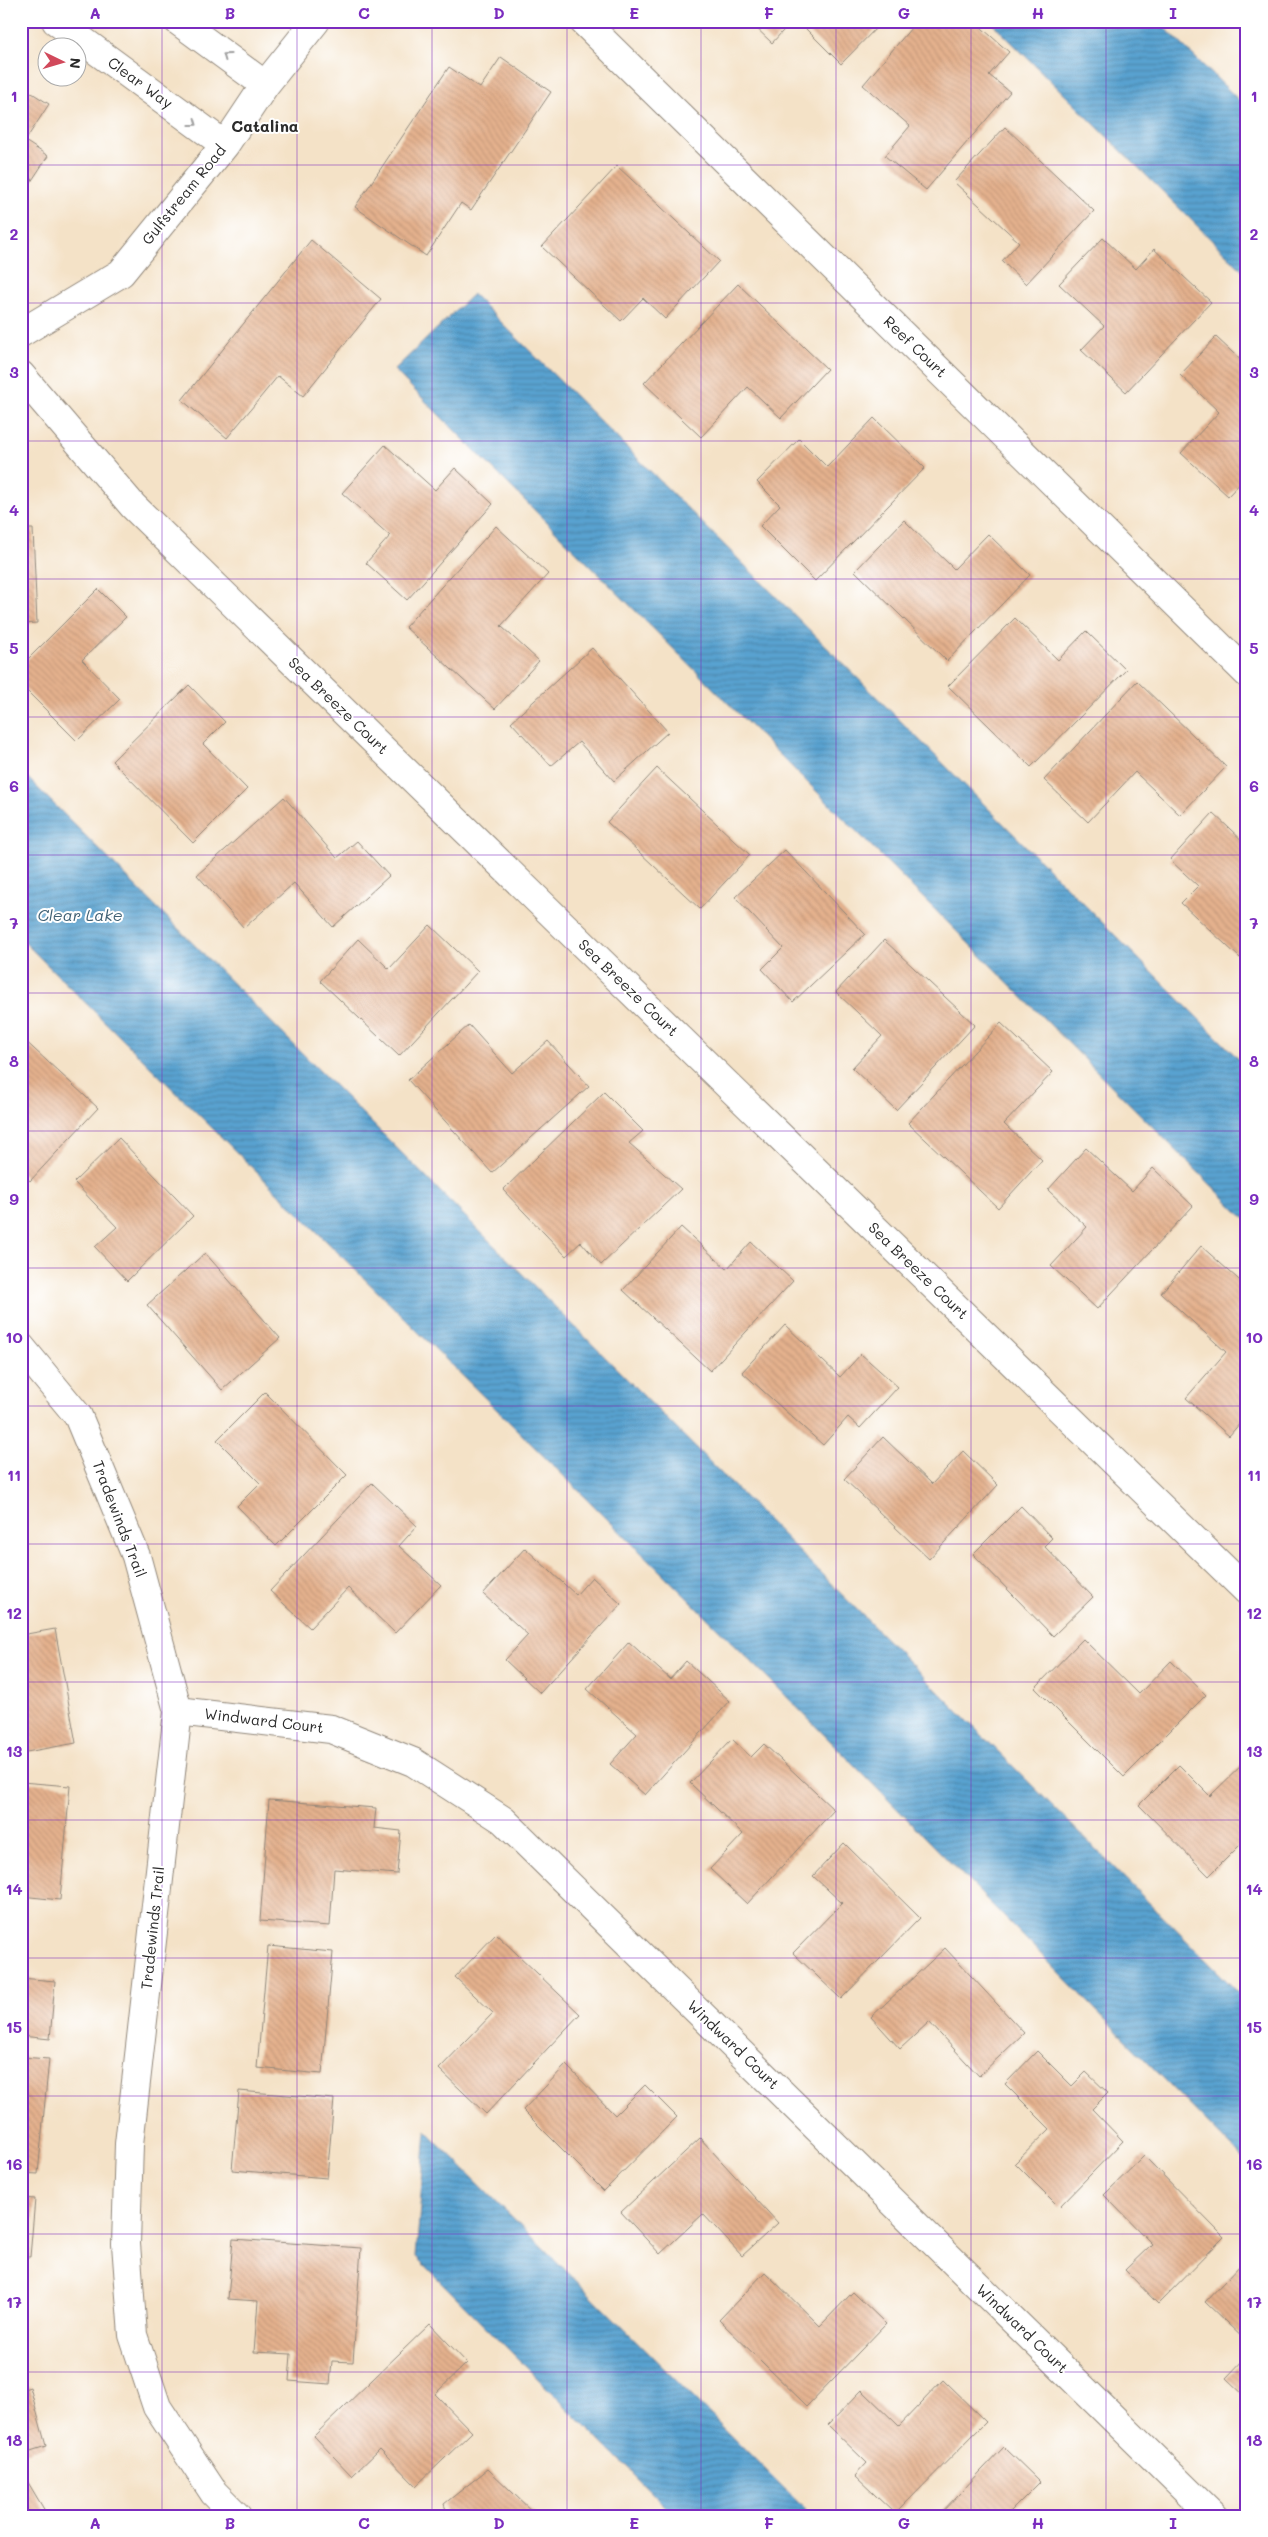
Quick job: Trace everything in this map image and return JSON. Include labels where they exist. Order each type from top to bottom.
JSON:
[{"type":"street","name":"Clear Way","points":[[56,21],[225,145]]},
{"type":"street","points":[[178,21],[265,85]]},
{"type":"street","name":"Gulfstream Road","points":[[21,333],[121,274],[225,145],[265,85],[316,21]]},
{"type":"street","name":"Reef Court","points":[[583,21],[1247,673]]},
{"type":"street","name":"Sea Breeze Court","points":[[21,375],[133,506],[1247,1591]]},
{"type":"street","name":"Tradewinds Trail","points":[[21,1347],[78,1416],[136,1556],[178,1711],[129,2144],[126,2244],[133,2335],[157,2407],[214,2493],[237,2516]]},
{"type":"street","name":"Windward Court","points":[[178,1711],[330,1729],[413,1762],[503,1820],[1213,2516]]},
{"type":"water","points":[[990,21],[1158,21],[1247,108],[1247,275]]},
{"type":"water","points":[[473,294],[1247,1067],[1247,1221],[394,370]]},
{"type":"water","name":"Clear Lake","points":[[21,771],[1247,2001],[1247,2163],[774,1684],[21,939]]},
{"type":"water","points":[[426,2131],[812,2516],[675,2516],[416,2257]]},
{"type":"building","points":[[749,21],[792,21],[772,43]]},
{"type":"building","points":[[798,21],[883,21],[841,64]]},
{"type":"building","points":[[917,21],[974,21],[1009,52],[989,75],[1010,92],[926,190],[885,156],[910,126],[863,85]]},
{"type":"building","points":[[501,57],[551,92],[471,210],[461,203],[426,256],[355,207],[449,67],[480,88]]},
{"type":"building","points":[[21,86],[49,104],[25,141],[48,156],[21,197]]},
{"type":"building","points":[[1005,127],[1094,211],[1026,284],[1002,261],[1019,242],[954,182]]},
{"type":"building","points":[[617,166],[719,261],[665,319],[643,298],[621,321],[542,247]]},
{"type":"building","points":[[1103,238],[1136,269],[1154,249],[1211,302],[1126,392],[1081,350],[1104,326],[1059,284]]},
{"type":"building","points":[[311,240],[381,299],[303,396],[278,376],[227,438],[182,400]]},
{"type":"building","points":[[738,284],[827,369],[781,418],[748,387],[701,437],[644,383]]},
{"type":"building","points":[[1216,337],[1247,366],[1247,476],[1228,496],[1181,453],[1219,412],[1180,375]]},
{"type":"building","points":[[874,418],[925,468],[815,581],[760,526],[780,505],[757,482],[799,439],[827,467]]},
{"type":"building","points":[[385,445],[435,490],[455,468],[493,504],[407,600],[366,563],[390,536],[342,493]]},
{"type":"building","points":[[904,520],[954,569],[988,534],[1030,575],[947,661],[855,571]]},
{"type":"building","points":[[496,526],[548,574],[501,626],[539,661],[495,709],[405,627]]},
{"type":"building","points":[[21,529],[33,529],[37,623],[21,624]]},
{"type":"building","points":[[98,589],[126,617],[82,660],[120,699],[77,741],[21,685],[21,666]]},
{"type":"building","points":[[1015,618],[1058,660],[1086,631],[1126,670],[1031,767],[948,686]]},
{"type":"building","points":[[592,648],[668,732],[614,781],[579,742],[551,766],[511,722]]},
{"type":"building","points":[[1137,681],[1226,767],[1180,815],[1135,772],[1088,822],[1044,780]]},
{"type":"building","points":[[189,685],[225,722],[203,744],[247,789],[193,843],[112,761]]},
{"type":"building","points":[[657,768],[750,855],[700,909],[607,822]]},
{"type":"building","points":[[284,797],[337,858],[357,841],[389,876],[333,927],[294,883],[244,928],[197,875]]},
{"type":"building","points":[[1213,813],[1247,845],[1247,950],[1240,958],[1181,903],[1198,886],[1170,860]]},
{"type":"building","points":[[785,850],[865,934],[793,1002],[762,969],[783,948],[735,897]]},
{"type":"building","points":[[430,925],[478,971],[399,1056],[320,981],[358,939],[389,969]]},
{"type":"building","points":[[884,940],[975,1025],[896,1110],[852,1068],[882,1036],[836,992]]},
{"type":"building","points":[[1001,1023],[1053,1072],[1004,1124],[1042,1160],[998,1208],[908,1123]]},
{"type":"building","points":[[469,1025],[512,1073],[548,1041],[589,1086],[492,1173],[408,1080]]},
{"type":"building","points":[[21,1037],[98,1108],[30,1181],[21,1173]]},
{"type":"building","points":[[604,1092],[643,1131],[629,1143],[681,1189],[601,1265],[581,1242],[566,1256],[503,1190]]},
{"type":"building","points":[[119,1138],[193,1216],[127,1281],[95,1247],[117,1227],[74,1182]]},
{"type":"building","points":[[1086,1148],[1132,1191],[1153,1168],[1193,1206],[1097,1309],[1051,1266],[1087,1227],[1048,1190]]},
{"type":"building","points":[[681,1227],[727,1269],[751,1242],[793,1281],[710,1371],[623,1290]]},
{"type":"building","points":[[1201,1246],[1247,1287],[1247,1415],[1229,1436],[1186,1398],[1226,1352],[1161,1293]]},
{"type":"building","points":[[205,1253],[280,1338],[222,1390],[147,1305]]},
{"type":"building","points":[[785,1325],[840,1377],[861,1354],[898,1387],[860,1428],[848,1417],[823,1445],[742,1372]]},
{"type":"building","points":[[265,1392],[347,1475],[276,1546],[237,1506],[260,1483],[217,1440]]},
{"type":"building","points":[[883,1437],[932,1484],[963,1451],[998,1485],[929,1559],[844,1479]]},
{"type":"building","points":[[372,1483],[417,1526],[399,1546],[441,1585],[395,1633],[348,1588],[310,1628],[270,1591]]},
{"type":"building","points":[[1021,1506],[1052,1538],[1044,1546],[1093,1597],[1053,1636],[973,1554]]},
{"type":"building","points":[[525,1548],[576,1595],[592,1577],[621,1604],[540,1693],[505,1660],[528,1635],[483,1594]]},
{"type":"building","points":[[55,1629],[76,1743],[21,1753],[21,1635]]},
{"type":"building","points":[[1083,1639],[1139,1694],[1171,1661],[1206,1695],[1124,1777],[1035,1688]]},
{"type":"building","points":[[629,1642],[670,1679],[686,1661],[730,1701],[645,1795],[610,1764],[637,1734],[587,1689]]},
{"type":"building","points":[[732,1739],[751,1757],[764,1744],[834,1810],[747,1904],[710,1869],[743,1834],[690,1783]]},
{"type":"building","points":[[1247,1760],[1247,1838],[1209,1876],[1139,1805],[1179,1765],[1210,1796]]},
{"type":"building","points":[[21,1782],[70,1786],[60,1900],[21,1896]]},
{"type":"building","points":[[269,1800],[376,1808],[374,1828],[401,1831],[397,1874],[334,1869],[330,1926],[260,1921]]},
{"type":"building","points":[[844,1843],[920,1918],[841,1999],[793,1953],[842,1903],[813,1876]]},
{"type":"building","points":[[21,1919],[26,1919],[23,1962],[21,1962]]},
{"type":"building","points":[[496,1934],[580,2014],[486,2114],[439,2069],[493,2013],[455,1977]]},
{"type":"building","points":[[268,1946],[333,1952],[322,2074],[257,2068]]},
{"type":"building","points":[[945,1948],[1024,2033],[979,2076],[929,2022],[900,2049],[871,2017]]},
{"type":"building","points":[[21,1978],[55,1981],[50,2039],[21,2036]]},
{"type":"building","points":[[1037,2051],[1072,2086],[1086,2072],[1108,2093],[1092,2109],[1123,2141],[1059,2207],[1015,2163],[1050,2129],[1005,2084]]},
{"type":"building","points":[[21,2057],[49,2059],[38,2174],[21,2173]]},
{"type":"building","points":[[566,2065],[615,2115],[645,2085],[677,2117],[604,2191],[523,2110]]},
{"type":"building","points":[[239,2091],[334,2099],[327,2178],[232,2170]]},
{"type":"building","points":[[700,2138],[778,2223],[742,2256],[703,2214],[660,2254],[621,2212]]},
{"type":"building","points":[[1144,2156],[1224,2237],[1158,2304],[1125,2270],[1152,2244],[1104,2195]]},
{"type":"building","points":[[21,2198],[35,2199],[30,2257],[21,2256]]},
{"type":"building","points":[[233,2239],[361,2248],[353,2362],[332,2361],[330,2384],[289,2381],[291,2354],[254,2352],[258,2301],[228,2299]]},
{"type":"building","points":[[1245,2260],[1247,2262],[1247,2342],[1205,2302]]},
{"type":"building","points":[[765,2272],[820,2326],[853,2292],[886,2324],[807,2406],[719,2320]]},
{"type":"building","points":[[430,2324],[467,2363],[435,2394],[472,2432],[416,2486],[380,2449],[352,2476],[314,2436]]},
{"type":"building","points":[[1247,2356],[1247,2398],[1226,2378]]},
{"type":"building","points":[[943,2380],[986,2422],[895,2514],[855,2476],[867,2463],[828,2425],[862,2390],[899,2426]]},
{"type":"building","points":[[30,2387],[46,2446],[21,2454],[21,2390]]},
{"type":"building","points":[[1004,2447],[1040,2482],[1010,2512],[1014,2516],[938,2516]]},
{"type":"building","points":[[488,2469],[537,2516],[448,2516],[444,2504]]},
{"type":"building","points":[[26,2479],[48,2516],[21,2516],[21,2482]]},
{"type":"district","name":"Catalina","points":[[265,126]]}]
